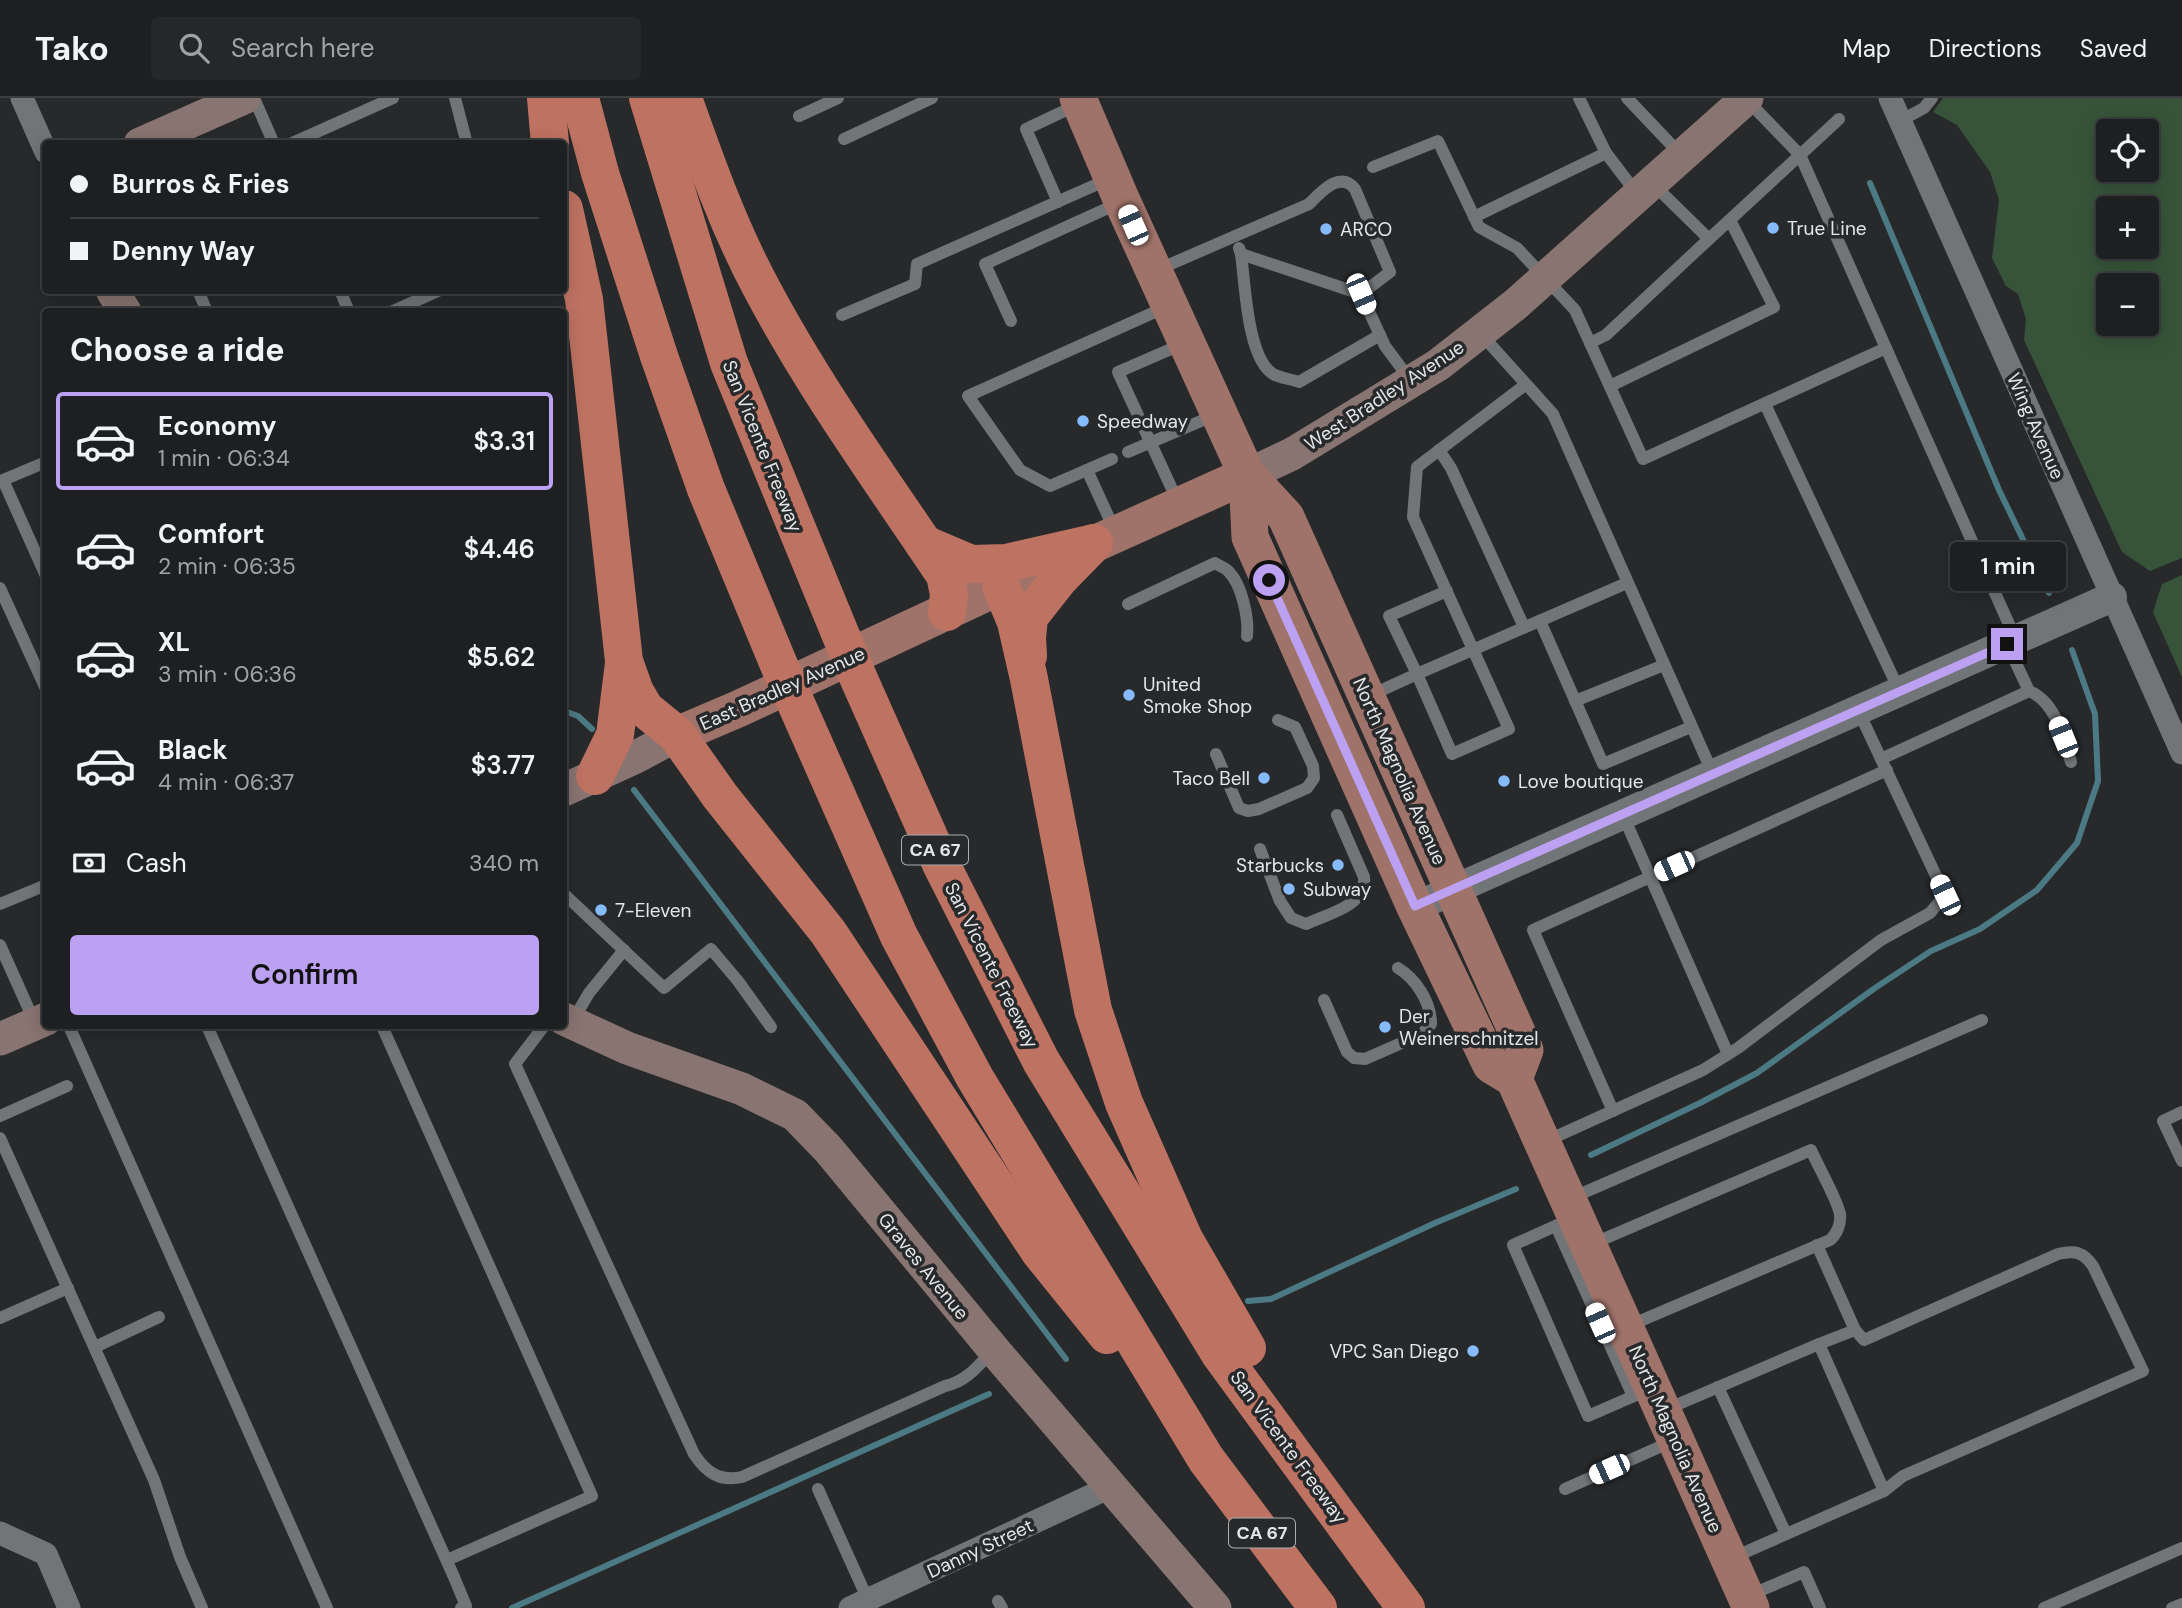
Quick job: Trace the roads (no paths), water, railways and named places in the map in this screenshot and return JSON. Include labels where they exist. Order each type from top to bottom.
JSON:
[{"type":"highway","points":[[547,98],[550,140]]},
{"type":"highway","name":"CA 67","points":[[580,98],[600,173],[659,356],[706,489],[779,665],[899,936],[975,1078],[1206,1458],[1318,1608]]},
{"type":"highway","name":"San Vicente Freeway","points":[[648,98],[729,363],[858,677],[942,866],[1041,1061],[1220,1354],[1406,1608]]},
{"type":"highway","points":[[682,98],[721,204],[761,288],[818,387],[945,575],[949,594],[947,612]]},
{"type":"highway","points":[[567,222],[584,299],[624,661],[635,692],[645,709],[677,735],[720,796],[828,932],[1040,1252],[1206,1458]]},
{"type":"highway","points":[[1029,678],[1029,617],[1059,579],[1105,538]]},
{"type":"highway","points":[[924,544],[971,564],[1006,563],[1105,538]]},
{"type":"highway","points":[[1001,586],[1016,622],[1029,678],[1093,1010],[1124,1103],[1184,1239],[1353,1535]]},
{"type":"highway","points":[[579,783],[615,735],[624,661]]},
{"type":"main road","name":"West Bradley Avenue","points":[[1001,586],[1292,454],[1438,365],[1546,278],[1747,98]]},
{"type":"main road","points":[[150,140],[238,99]]},
{"type":"main road","name":"North Magnolia Avenue","points":[[1080,101],[1117,190],[1247,475],[1286,517],[1525,1050],[1514,1079]]},
{"type":"main road","name":"North Magnolia Avenue","points":[[1247,475],[1250,537],[1415,906],[1490,1065],[1514,1079],[1543,1142],[1573,1221],[1626,1327],[1656,1408],[1749,1602]]},
{"type":"main road","name":"East Bradley Avenue","points":[[579,783],[1001,586]]},
{"type":"main road","points":[[0,1039],[41,1021]]},
{"type":"main road","name":"Graves Avenue","points":[[567,1026],[742,1089],[795,1115],[828,1149],[1207,1603]]},
{"type":"street","points":[[22,98],[42,143]]},
{"type":"street","name":"Wing Avenue","points":[[1890,98],[2182,753]]},
{"type":"street","points":[[1415,906],[2112,597]]},
{"type":"street","name":"Danny Street","points":[[859,1604],[1110,1487]]},
{"type":"street","points":[[0,1533],[46,1554],[69,1608]]},
{"type":"lane","points":[[299,140],[393,98]]},
{"type":"lane","points":[[455,98],[466,140]]},
{"type":"lane","points":[[799,116],[838,98]]},
{"type":"lane","points":[[844,139],[932,98]]},
{"type":"lane","points":[[1579,98],[1606,153],[1645,189],[1709,239]]},
{"type":"lane","points":[[1627,98],[1682,156]]},
{"type":"lane","points":[[1747,98],[1800,155],[1886,348],[2011,642],[2029,691],[2040,696],[2054,715],[2071,762]]},
{"type":"lane","points":[[1900,121],[1924,108],[1932,98]]},
{"type":"lane","points":[[238,99],[271,140]]},
{"type":"lane","points":[[1058,202],[1026,130],[1080,101]]},
{"type":"lane","points":[[1590,342],[1606,335],[1839,119]]},
{"type":"lane","points":[[1373,167],[1438,141],[1479,227],[1517,248],[1575,310],[1643,460],[1886,348]]},
{"type":"lane","points":[[1474,217],[1606,153]]},
{"type":"lane","points":[[1154,271],[1309,204],[1335,182],[1346,182],[1355,189],[1390,272],[1361,294]]},
{"type":"lane","points":[[842,315],[915,284],[917,264],[1058,202],[1117,190]]},
{"type":"lane","points":[[1012,321],[985,264],[1117,190]]},
{"type":"lane","points":[[1610,386],[1774,307],[1730,220]]},
{"type":"lane","points":[[1234,236],[1241,254],[1251,337],[1266,368],[1274,374],[1299,382],[1380,335]]},
{"type":"lane","points":[[1241,254],[1361,294],[1385,346],[1411,381]]},
{"type":"lane","points":[[400,308],[431,294]]},
{"type":"lane","points":[[1112,459],[1050,486],[1020,470],[968,396],[1170,306]]},
{"type":"lane","points":[[1479,332],[1553,414],[1713,774]]},
{"type":"lane","points":[[1180,505],[1118,372],[1186,342]]},
{"type":"lane","points":[[1447,591],[1389,616],[1452,754],[1509,729],[1474,650],[1447,591],[1413,517],[1416,467],[1525,385]]},
{"type":"lane","points":[[1765,404],[1899,691]]},
{"type":"lane","points":[[1128,453],[1219,413]]},
{"type":"lane","points":[[1439,450],[1451,468],[1524,627]]},
{"type":"lane","points":[[42,464],[3,480],[42,567]]},
{"type":"lane","points":[[1087,470],[1105,538]]},
{"type":"lane","points":[[1128,604],[1215,563],[1230,573],[1243,601],[1248,621],[1247,636]]},
{"type":"lane","points":[[1367,696],[1627,583]]},
{"type":"lane","points":[[0,588],[42,679]]},
{"type":"lane","points":[[1539,621],[1603,764],[1691,727]]},
{"type":"lane","points":[[1575,701],[1664,665]]},
{"type":"lane","points":[[1613,1111],[1533,930],[1651,877],[1884,765],[2029,691]]},
{"type":"lane","points":[[1543,1142],[1703,1070],[1881,940],[1930,913],[1945,895],[1858,710]]},
{"type":"lane","points":[[1216,754],[1239,808],[1248,811],[1259,808],[1307,788],[1314,778],[1313,766],[1295,727],[1278,720]]},
{"type":"lane","points":[[1259,849],[1280,901],[1291,918],[1306,924],[1356,902],[1365,885],[1337,815]]},
{"type":"lane","points":[[1622,815],[1728,1054]]},
{"type":"lane","points":[[0,904],[42,887]]},
{"type":"lane","points":[[567,897],[664,988],[710,950],[738,981],[771,1027]]},
{"type":"lane","points":[[0,944],[41,1021]]},
{"type":"lane","points":[[567,1015],[624,950]]},
{"type":"lane","points":[[1324,1000],[1347,1052],[1354,1058],[1366,1059],[1422,1034],[1431,1024],[1431,1012],[1417,986],[1410,975],[1398,968]]},
{"type":"lane","points":[[1855,1330],[1718,1387],[1656,1408],[1588,1416],[1513,1245],[1573,1221],[1982,1020]]},
{"type":"lane","points":[[70,1029],[327,1608]]},
{"type":"lane","points":[[209,1029],[447,1560],[466,1606],[461,1608]]},
{"type":"lane","points":[[383,1029],[592,1496],[447,1560]]},
{"type":"lane","points":[[552,1029],[515,1063],[694,1454],[706,1470],[724,1479],[742,1477],[944,1386],[954,1385],[971,1374],[994,1350]]},
{"type":"lane","points":[[0,1116],[67,1086]]},
{"type":"lane","points":[[2182,1112],[2163,1121],[2182,1161]]},
{"type":"lane","points":[[0,1138],[158,1490],[180,1558],[202,1608]]},
{"type":"lane","points":[[1573,1221],[1811,1150],[1840,1213],[1840,1223],[1835,1236],[1626,1327]]},
{"type":"lane","points":[[1573,1221],[1656,1408]]},
{"type":"lane","points":[[1729,1559],[1884,1491],[1903,1476],[2143,1371],[2094,1266],[2081,1253],[2058,1254],[1864,1340],[1855,1330],[1817,1245]]},
{"type":"lane","points":[[0,1318],[68,1288]]},
{"type":"lane","points":[[94,1347],[159,1317]]},
{"type":"lane","points":[[1819,1344],[1884,1491]]},
{"type":"lane","points":[[1718,1387],[1786,1534]]},
{"type":"lane","points":[[1564,1489],[1656,1408]]},
{"type":"lane","points":[[818,1489],[859,1604]]},
{"type":"lane","points":[[2044,1608],[2182,1548]]},
{"type":"lane","points":[[1749,1602],[1804,1572],[1820,1608]]},
{"type":"lane","points":[[2172,1608],[2182,1604]]},
{"type":"waterway","points":[[1870,183],[1999,490],[2049,593]]},
{"type":"waterway","points":[[1591,1155],[1757,1073],[1931,951],[1980,929],[2037,890],[2077,843],[2098,781],[2095,714],[2072,650]]},
{"type":"waterway","points":[[567,712],[578,716],[592,729]]},
{"type":"waterway","points":[[634,790],[1066,1359]]},
{"type":"waterway","points":[[1248,1301],[1271,1299],[1435,1223],[1516,1189]]},
{"type":"waterway","points":[[512,1608],[989,1394]]},
{"type":"place","name":"True Line","points":[[1773,228]]},
{"type":"place","name":"ARCO","points":[[1326,229]]},
{"type":"place","name":"Speedway","points":[[1083,421]]},
{"type":"place","name":"United Smoke Shop","points":[[1129,695]]},
{"type":"place","name":"Taco Bell","points":[[1264,778]]},
{"type":"place","name":"Love boutique","points":[[1504,781]]},
{"type":"place","name":"Starbucks","points":[[1338,865]]},
{"type":"place","name":"Subway","points":[[1289,889]]},
{"type":"place","name":"7-Eleven","points":[[601,910]]},
{"type":"place","name":"Der Weinerschnitzel","points":[[1385,1027]]},
{"type":"place","name":"VPC San Diego","points":[[1473,1351]]}]
